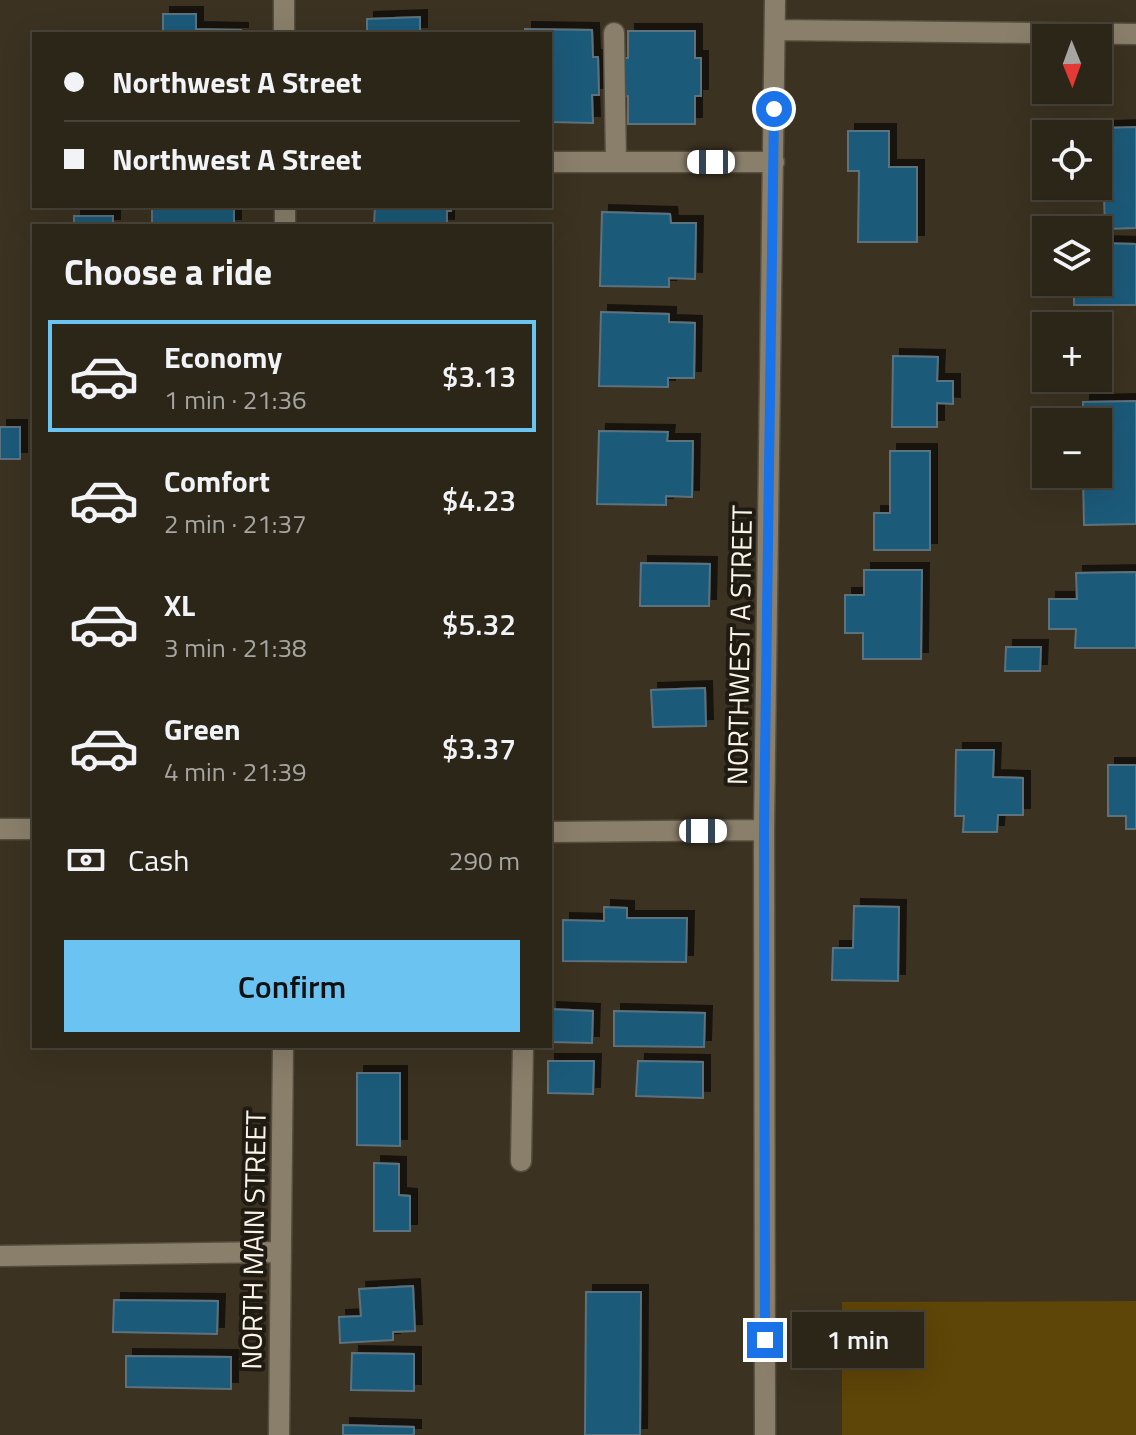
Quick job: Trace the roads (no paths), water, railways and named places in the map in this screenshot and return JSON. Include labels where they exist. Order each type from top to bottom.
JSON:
[{"type":"street","points":[[284,0],[284,32]]},
{"type":"street","name":"NORTHWEST A STREET","points":[[765,1435],[764,830],[775,0]]},
{"type":"street","points":[[775,30],[1136,34]]},
{"type":"street","points":[[614,33],[616,162]]},
{"type":"street","points":[[552,162],[774,162]]},
{"type":"street","points":[[0,829],[32,829]]},
{"type":"street","points":[[552,832],[764,830]]},
{"type":"street","name":"NORTH MAIN STREET","points":[[279,1435],[283,1048]]},
{"type":"street","points":[[521,1161],[523,1048]]},
{"type":"street","points":[[0,1256],[281,1252]]}]
